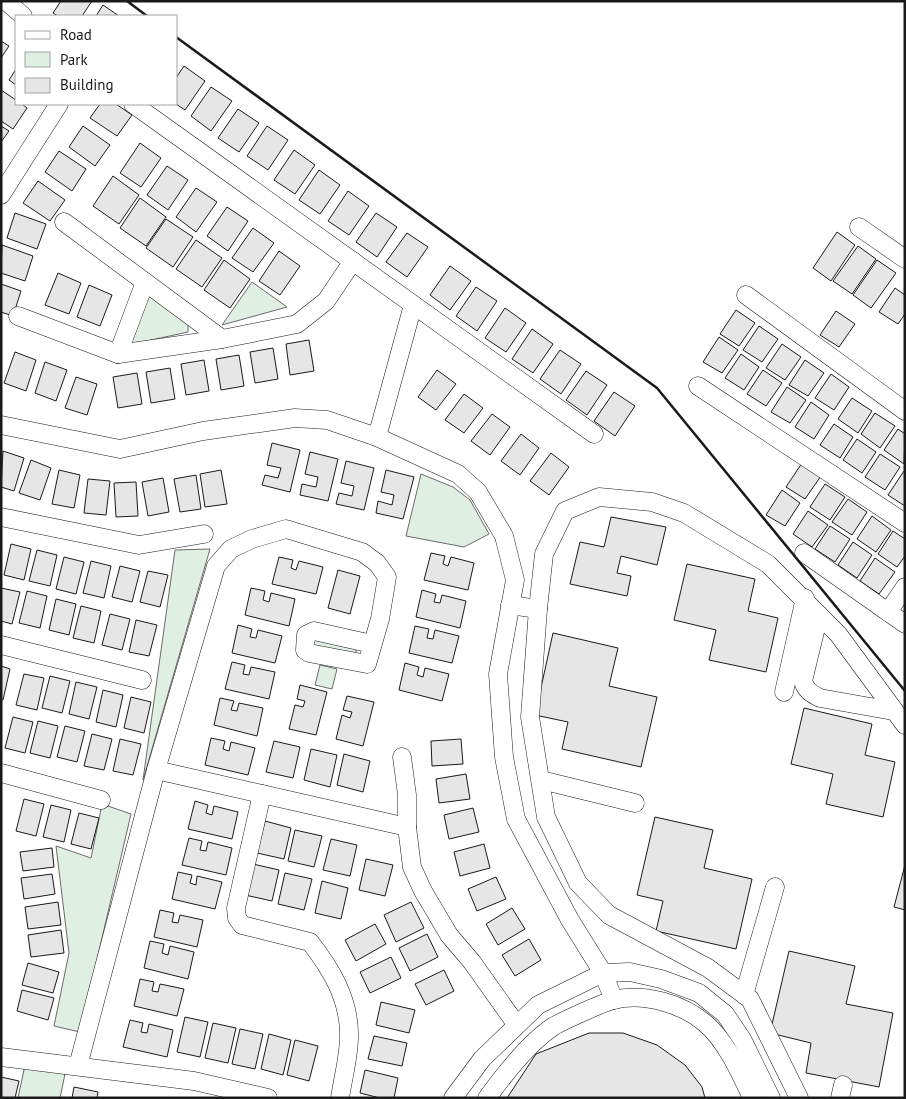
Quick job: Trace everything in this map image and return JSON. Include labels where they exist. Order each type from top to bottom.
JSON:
[{"type":"street","points":[[6,1],[22,15]]},
{"type":"street","points":[[1,195],[58,105]]},
{"type":"street","points":[[134,105],[594,434]]},
{"type":"street","points":[[64,222],[222,339]]},
{"type":"street","points":[[859,227],[905,259]]},
{"type":"street","points":[[18,316],[118,354],[222,339],[297,324],[326,301],[352,261]]},
{"type":"street","points":[[118,354],[144,282]]},
{"type":"street","points":[[746,295],[905,410]]},
{"type":"street","points":[[377,437],[413,305]]},
{"type":"street","points":[[698,386],[905,523]]},
{"type":"street","points":[[1,425],[120,449],[203,431],[295,418],[327,420],[377,437],[458,474],[478,492],[504,536],[515,580],[498,674],[504,757],[516,819],[570,920],[603,973],[614,1000]]},
{"type":"street","points":[[799,1098],[750,999],[708,968],[608,915],[578,883],[546,817],[530,717],[544,554],[565,511],[599,497],[652,502],[684,513],[768,564],[838,634],[905,724]]},
{"type":"street","points":[[1,517],[140,545],[204,534]]},
{"type":"street","points":[[78,1066],[156,770],[216,566],[231,550],[252,539],[286,529],[362,552],[377,563],[387,577],[380,619],[372,644]]},
{"type":"street","points":[[804,553],[905,624]]},
{"type":"street","points":[[515,580],[541,585]]},
{"type":"street","points":[[888,612],[905,587]]},
{"type":"street","points":[[784,692],[804,598]]},
{"type":"street","points":[[510,605],[538,610]]},
{"type":"street","points":[[819,615],[803,681],[805,688],[820,698],[894,711]]},
{"type":"street","points":[[1,645],[142,680]]},
{"type":"street","points":[[402,757],[407,795],[407,827],[412,867],[449,935],[472,962],[516,1024]]},
{"type":"street","points":[[156,770],[407,827]]},
{"type":"street","points":[[1,773],[101,800]]},
{"type":"street","points":[[541,780],[634,803]]},
{"type":"street","points":[[262,794],[236,908],[237,918],[242,925],[310,942],[337,982],[346,1005],[350,1034],[340,1098]]},
{"type":"street","points":[[744,995],[775,888]]},
{"type":"street","points":[[453,1098],[482,1059],[516,1024],[538,1005],[603,973],[630,972],[661,979],[699,993],[725,1014],[742,1039],[771,1098]]},
{"type":"street","points":[[487,1098],[508,1069],[554,1027],[614,1000],[641,999],[672,1004],[706,1024],[736,1063],[752,1098]]},
{"type":"street","points":[[1,1057],[194,1081],[268,1098]]},
{"type":"green space","points":[[252,282],[287,307],[222,325]]},
{"type":"green space","points":[[150,295],[188,324],[188,332],[133,344],[127,341],[145,297]]},
{"type":"green space","points":[[421,474],[453,487],[470,500],[489,534],[464,547],[406,536]]},
{"type":"green space","points":[[210,549],[143,780],[175,550]]},
{"type":"green space","points":[[319,637],[356,646],[356,652],[350,655],[315,647],[313,641]]},
{"type":"green space","points":[[320,665],[337,669],[332,689],[315,685]]},
{"type":"green space","points":[[102,804],[131,814],[80,1032],[54,1026],[69,953],[56,846],[91,858]]},
{"type":"green space","points":[[25,1065],[65,1074],[60,1098],[18,1098]]},
{"type":"building","points":[[61,1],[92,1],[83,15],[56,15],[53,13]]},
{"type":"building","points":[[103,5],[118,15],[97,15]]},
{"type":"building","points":[[1,41],[9,46],[1,58]]},
{"type":"building","points":[[184,66],[205,81],[185,110],[178,105],[178,75]]},
{"type":"building","points":[[15,71],[15,84],[9,80]]},
{"type":"building","points":[[211,87],[232,101],[211,131],[191,116]]},
{"type":"building","points":[[1,90],[15,99],[15,105],[23,105],[27,108],[13,129],[1,121]]},
{"type":"building","points":[[99,105],[117,105],[132,115],[117,136],[90,118]]},
{"type":"building","points":[[238,109],[259,123],[239,152],[218,138]]},
{"type":"building","points":[[1,126],[9,131],[1,142]]},
{"type":"building","points":[[83,126],[110,145],[95,166],[69,147]]},
{"type":"building","points":[[267,126],[288,140],[268,170],[247,156]]},
{"type":"building","points":[[140,143],[161,158],[141,187],[120,173]]},
{"type":"building","points":[[294,150],[315,165],[295,194],[274,180]]},
{"type":"building","points":[[59,151],[86,169],[72,191],[45,172]]},
{"type":"building","points":[[167,166],[188,180],[168,210],[147,195]]},
{"type":"building","points":[[319,170],[340,185],[320,214],[299,200]]},
{"type":"building","points":[[113,176],[139,195],[119,224],[93,206]]},
{"type":"building","points":[[38,181],[65,200],[50,221],[23,203]]},
{"type":"building","points":[[196,188],[217,202],[196,232],[176,217]]},
{"type":"building","points":[[348,191],[369,206],[349,235],[328,221]]},
{"type":"building","points":[[140,198],[166,217],[146,246],[120,228]]},
{"type":"building","points":[[227,207],[248,221],[228,251],[207,236]]},
{"type":"building","points":[[15,213],[46,224],[37,249],[7,238]]},
{"type":"building","points":[[376,213],[397,227],[377,257],[356,242]]},
{"type":"building","points":[[166,219],[193,237],[173,267],[146,248]]},
{"type":"building","points":[[253,228],[274,243],[253,272],[232,258]]},
{"type":"building","points":[[837,232],[855,245],[831,281],[813,268]]},
{"type":"building","points":[[407,233],[428,247],[407,277],[386,262]]},
{"type":"building","points":[[196,240],[222,258],[202,287],[176,269]]},
{"type":"building","points":[[2,245],[33,256],[25,281],[1,273]]},
{"type":"building","points":[[858,246],[876,259],[852,294],[833,281]]},
{"type":"building","points":[[279,251],[300,266],[280,295],[259,281]]},
{"type":"building","points":[[224,260],[250,279],[230,308],[204,290]]},
{"type":"building","points":[[877,260],[896,273],[871,308],[853,295]]},
{"type":"building","points":[[450,266],[471,281],[450,310],[430,295]]},
{"type":"building","points":[[58,273],[81,283],[69,314],[45,305]]},
{"type":"building","points":[[1,284],[21,291],[13,316],[1,312]]},
{"type":"building","points":[[89,285],[112,295],[100,326],[77,317]]},
{"type":"building","points":[[476,287],[497,301],[477,331],[456,316]]},
{"type":"building","points":[[895,288],[905,295],[905,314],[898,324],[879,312]]},
{"type":"building","points":[[505,308],[526,323],[506,352],[485,338]]},
{"type":"building","points":[[736,310],[755,323],[739,346],[720,334]]},
{"type":"building","points":[[836,311],[855,324],[839,347],[820,335]]},
{"type":"building","points":[[759,326],[778,339],[762,362],[743,350]]},
{"type":"building","points":[[532,329],[553,344],[533,373],[512,359]]},
{"type":"building","points":[[719,337],[738,350],[722,373],[703,362]]},
{"type":"building","points":[[309,340],[314,371],[290,375],[286,344]]},
{"type":"building","points":[[782,344],[801,357],[785,380],[766,368]]},
{"type":"building","points":[[273,348],[278,379],[255,383],[250,352]]},
{"type":"building","points":[[560,350],[581,364],[561,394],[540,379]]},
{"type":"building","points":[[15,352],[36,360],[26,391],[4,383]]},
{"type":"building","points":[[741,354],[759,367],[744,390],[725,378]]},
{"type":"building","points":[[239,355],[244,386],[221,390],[216,359]]},
{"type":"building","points":[[204,360],[209,391],[186,395],[181,364]]},
{"type":"building","points":[[805,360],[824,373],[808,396],[789,385]]},
{"type":"building","points":[[45,362],[67,370],[56,401],[35,393]]},
{"type":"building","points":[[170,368],[175,399],[151,403],[146,372]]},
{"type":"building","points":[[437,370],[456,384],[436,410],[418,397]]},
{"type":"building","points":[[763,370],[782,383],[766,406],[747,394]]},
{"type":"building","points":[[586,371],[607,385],[587,415],[566,400]]},
{"type":"building","points":[[137,373],[142,404],[118,408],[113,377]]},
{"type":"building","points":[[831,374],[849,387],[834,410],[815,398]]},
{"type":"building","points":[[76,377],[97,384],[87,415],[65,408]]},
{"type":"building","points":[[787,387],[806,400],[790,423],[771,412]]},
{"type":"building","points":[[614,392],[635,406],[615,436],[594,421]]},
{"type":"building","points":[[464,394],[483,408],[464,433],[445,420]]},
{"type":"building","points":[[852,398],[872,411],[858,433],[838,419]]},
{"type":"building","points":[[811,402],[829,415],[814,439],[795,427]]},
{"type":"building","points":[[875,413],[895,426],[880,448],[861,434]]},
{"type":"building","points":[[492,414],[510,427],[490,455],[471,441]]},
{"type":"building","points":[[834,424],[853,437],[840,458],[820,445]]},
{"type":"building","points":[[898,429],[905,434],[904,464],[884,450]]},
{"type":"building","points":[[521,434],[539,448],[520,475],[501,461]]},
{"type":"building","points":[[857,439],[876,452],[862,473],[843,460]]},
{"type":"building","points":[[272,443],[300,450],[290,492],[262,485],[265,475],[278,478],[281,468],[267,465]]},
{"type":"building","points":[[3,451],[24,458],[14,491],[1,487]]},
{"type":"building","points":[[310,452],[338,459],[328,501],[300,495],[302,484],[316,487],[318,477],[305,474]]},
{"type":"building","points":[[551,453],[569,467],[549,495],[530,481]]},
{"type":"building","points":[[880,454],[900,467],[885,490],[865,477]]},
{"type":"building","points":[[31,460],[51,468],[40,500],[19,493]]},
{"type":"building","points":[[346,461],[374,468],[364,510],[336,504],[339,493],[352,496],[354,486],[341,483]]},
{"type":"building","points":[[802,463],[821,476],[805,499],[786,487]]},
{"type":"building","points":[[59,470],[80,475],[74,508],[52,504]]},
{"type":"building","points":[[221,470],[227,504],[205,507],[200,474]]},
{"type":"building","points":[[386,470],[414,477],[403,519],[376,513],[378,501],[392,505],[394,495],[381,492]]},
{"type":"building","points":[[905,472],[905,506],[888,495]]},
{"type":"building","points":[[196,475],[201,509],[180,512],[174,479]]},
{"type":"building","points":[[163,478],[169,512],[148,516],[142,482]]},
{"type":"building","points":[[88,479],[110,481],[106,515],[84,513]]},
{"type":"building","points":[[136,482],[138,516],[116,517],[114,483]]},
{"type":"building","points":[[825,484],[845,497],[830,520],[810,507]]},
{"type":"building","points":[[782,490],[800,503],[785,526],[766,515]]},
{"type":"building","points":[[848,499],[867,512],[852,535],[832,522]]},
{"type":"building","points":[[808,511],[828,525],[812,547],[793,534]]},
{"type":"building","points":[[872,516],[891,530],[876,552],[857,539]]},
{"type":"building","points":[[611,517],[666,527],[657,565],[621,556],[617,573],[631,576],[627,596],[570,584],[580,542],[604,547]]},
{"type":"building","points":[[830,526],[850,539],[835,562],[815,549]]},
{"type":"building","points":[[893,531],[905,539],[905,556],[897,567],[878,554]]},
{"type":"building","points":[[853,542],[872,555],[857,578],[838,565]]},
{"type":"building","points":[[11,544],[31,549],[24,580],[4,575]]},
{"type":"building","points":[[37,550],[57,555],[50,586],[29,581]]},
{"type":"building","points":[[431,553],[445,556],[443,564],[448,566],[451,557],[474,563],[468,590],[424,580]]},
{"type":"building","points":[[64,557],[84,562],[76,594],[56,589]]},
{"type":"building","points":[[279,557],[293,560],[291,568],[296,570],[299,561],[323,567],[316,594],[272,584]]},
{"type":"building","points":[[875,558],[895,572],[879,594],[860,581]]},
{"type":"building","points":[[91,561],[111,566],[104,598],[83,593]]},
{"type":"building","points":[[687,564],[755,579],[748,611],[778,618],[766,672],[709,660],[716,630],[674,620]]},
{"type":"building","points":[[120,566],[140,571],[132,602],[112,597]]},
{"type":"building","points":[[338,570],[360,576],[350,614],[328,608]]},
{"type":"building","points":[[148,571],[168,575],[160,607],[140,602]]},
{"type":"building","points":[[1,588],[20,592],[12,624],[1,621]]},
{"type":"building","points":[[251,588],[265,591],[263,600],[269,602],[271,593],[295,599],[289,626],[245,615]]},
{"type":"building","points":[[422,590],[436,594],[434,602],[440,603],[442,595],[466,601],[460,628],[416,617]]},
{"type":"building","points":[[27,591],[47,596],[40,628],[19,623]]},
{"type":"building","points":[[56,599],[76,604],[69,635],[49,630]]},
{"type":"building","points":[[81,606],[101,611],[94,643],[73,638]]},
{"type":"building","points":[[110,614],[130,619],[122,650],[102,645]]},
{"type":"building","points":[[136,620],[157,625],[149,656],[129,652]]},
{"type":"building","points":[[238,625],[252,629],[250,637],[256,638],[258,630],[282,636],[275,663],[232,653]]},
{"type":"building","points":[[415,626],[429,629],[427,638],[433,639],[435,630],[459,636],[452,663],[409,653]]},
{"type":"building","points":[[553,633],[618,648],[609,686],[657,697],[641,767],[562,749],[568,722],[535,715]]},
{"type":"building","points":[[232,662],[245,665],[243,674],[249,675],[251,667],[275,672],[269,699],[225,689]]},
{"type":"building","points":[[405,663],[419,667],[417,675],[423,677],[425,668],[449,674],[442,701],[399,690]]},
{"type":"building","points":[[1,666],[10,669],[3,700],[1,700]]},
{"type":"building","points":[[24,674],[44,678],[37,710],[16,705]]},
{"type":"building","points":[[50,676],[70,681],[62,713],[42,708]]},
{"type":"building","points":[[76,682],[97,687],[89,719],[69,714]]},
{"type":"building","points":[[300,685],[327,692],[316,735],[289,729],[295,705],[303,707],[305,701],[297,699]]},
{"type":"building","points":[[103,690],[123,695],[116,727],[96,722]]},
{"type":"building","points":[[347,696],[374,702],[363,746],[336,739],[342,715],[350,718],[352,712],[343,710]]},
{"type":"building","points":[[131,697],[151,702],[144,733],[124,728]]},
{"type":"building","points":[[220,698],[234,701],[231,710],[237,711],[239,703],[263,708],[257,736],[214,725]]},
{"type":"building","points":[[804,708],[872,724],[865,755],[895,762],[883,817],[826,804],[833,774],[791,764]]},
{"type":"building","points":[[13,717],[33,722],[25,753],[5,748]]},
{"type":"building","points":[[38,721],[58,726],[50,758],[30,753]]},
{"type":"building","points":[[65,726],[85,731],[77,762],[57,757]]},
{"type":"building","points":[[92,734],[112,739],[104,770],[84,766]]},
{"type":"building","points":[[211,738],[225,741],[223,749],[229,751],[231,742],[255,748],[248,775],[205,765]]},
{"type":"building","points":[[120,739],[141,744],[133,775],[113,771]]},
{"type":"building","points":[[461,739],[463,764],[432,766],[431,741]]},
{"type":"building","points":[[274,741],[300,747],[293,778],[266,772]]},
{"type":"building","points":[[311,749],[337,755],[330,787],[304,780]]},
{"type":"building","points":[[344,754],[370,761],[363,792],[337,785]]},
{"type":"building","points":[[466,774],[470,799],[439,803],[436,779]]},
{"type":"building","points":[[24,799],[44,804],[36,836],[16,831]]},
{"type":"building","points":[[195,801],[208,805],[206,813],[212,815],[214,806],[238,812],[232,839],[188,829]]},
{"type":"building","points":[[51,805],[71,810],[64,842],[43,837]]},
{"type":"building","points":[[473,808],[479,832],[449,839],[444,815]]},
{"type":"building","points":[[79,813],[99,818],[91,849],[71,844]]},
{"type":"building","points":[[655,817],[713,830],[704,868],[752,879],[736,949],[656,931],[663,901],[637,895]]},
{"type":"building","points":[[265,821],[291,828],[284,859],[257,853]]},
{"type":"building","points":[[295,830],[322,836],[314,867],[288,861]]},
{"type":"building","points":[[189,838],[202,841],[200,850],[206,851],[208,842],[232,848],[226,875],[182,865]]},
{"type":"building","points":[[331,839],[357,845],[350,876],[323,870]]},
{"type":"building","points":[[484,844],[490,868],[460,876],[454,852]]},
{"type":"building","points":[[52,848],[54,867],[23,871],[20,852]]},
{"type":"building","points":[[366,859],[393,865],[385,896],[359,890]]},
{"type":"building","points":[[253,864],[279,870],[272,901],[245,895]]},
{"type":"building","points":[[905,865],[905,910],[894,907]]},
{"type":"building","points":[[178,872],[192,875],[190,883],[196,885],[197,876],[222,882],[215,909],[172,899]]},
{"type":"building","points":[[285,873],[312,879],[304,910],[278,904]]},
{"type":"building","points":[[52,874],[55,894],[24,899],[21,878]]},
{"type":"building","points":[[496,877],[506,899],[477,911],[468,889]]},
{"type":"building","points":[[322,881],[348,888],[341,919],[315,913]]},
{"type":"building","points":[[58,902],[61,925],[28,929],[25,907]]},
{"type":"building","points":[[411,902],[424,928],[396,942],[384,915]]},
{"type":"building","points":[[512,908],[525,929],[498,945],[486,924]]},
{"type":"building","points":[[160,910],[174,913],[172,922],[178,923],[180,915],[203,920],[197,947],[154,937]]},
{"type":"building","points":[[375,924],[386,944],[356,961],[345,940]]},
{"type":"building","points":[[61,930],[64,953],[31,957],[28,935]]},
{"type":"building","points":[[427,934],[438,957],[410,971],[399,948]]},
{"type":"building","points":[[529,939],[541,960],[515,976],[502,955]]},
{"type":"building","points":[[150,941],[164,944],[162,953],[168,955],[170,946],[194,952],[188,979],[144,968]]},
{"type":"building","points":[[789,951],[855,966],[846,1004],[893,1013],[879,1087],[806,1073],[811,1043],[770,1033]]},
{"type":"building","points":[[391,957],[401,978],[370,993],[360,972]]},
{"type":"building","points":[[28,963],[59,972],[53,993],[22,985]]},
{"type":"building","points":[[444,970],[454,991],[426,1005],[415,984]]},
{"type":"building","points":[[140,979],[154,982],[152,991],[158,992],[160,984],[184,989],[177,1016],[134,1006]]},
{"type":"building","points":[[22,990],[54,998],[48,1020],[17,1011]]},
{"type":"building","points":[[381,1002],[415,1010],[409,1033],[376,1025]]},
{"type":"building","points":[[185,1017],[208,1022],[200,1057],[177,1052]]},
{"type":"building","points":[[130,1020],[143,1023],[141,1032],[147,1033],[149,1024],[173,1030],[167,1057],[123,1047]]},
{"type":"building","points":[[213,1023],[236,1028],[228,1063],[205,1058]]},
{"type":"building","points":[[240,1029],[263,1034],[255,1069],[232,1064]]},
{"type":"building","points":[[589,1033],[623,1033],[657,1045],[685,1065],[702,1087],[705,1098],[507,1098],[536,1054]]},
{"type":"building","points":[[269,1034],[291,1040],[283,1075],[261,1069]]},
{"type":"building","points":[[374,1036],[407,1043],[402,1066],[368,1059]]},
{"type":"building","points":[[295,1040],[318,1046],[309,1081],[287,1075]]},
{"type":"building","points":[[365,1070],[398,1078],[394,1098],[380,1098],[360,1093]]},
{"type":"building","points":[[1,1077],[19,1081],[15,1098],[1,1098]]},
{"type":"building","points":[[74,1087],[98,1092],[97,1098],[72,1098]]},
{"type":"wall","points":[[127,1],[146,15]]},
{"type":"wall","points":[[178,38],[657,388],[905,691]]}]
